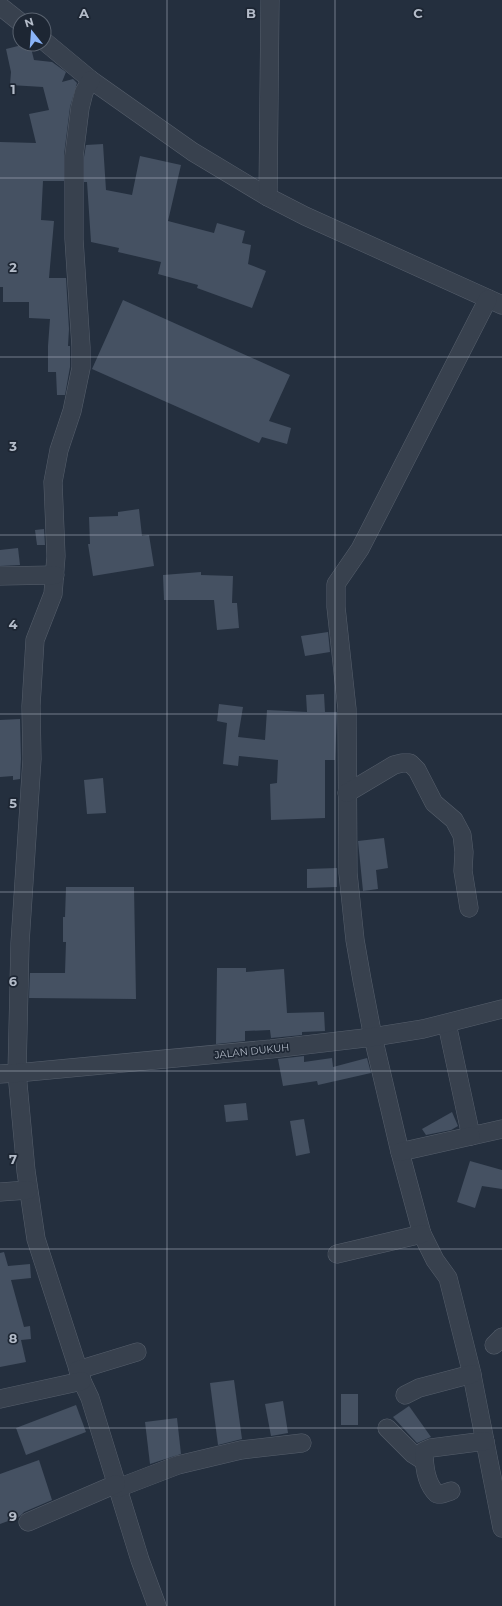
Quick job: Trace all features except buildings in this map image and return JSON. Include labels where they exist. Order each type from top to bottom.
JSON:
[{"type":"street","points":[[268,197],[270,0]]},
{"type":"street","points":[[0,6],[12,16]]},
{"type":"street","points":[[52,48],[91,80],[193,152],[268,197],[319,223],[495,302],[360,549],[336,584],[336,607],[347,709],[347,845],[351,903],[355,940],[372,1037],[422,1234],[435,1260],[448,1278],[472,1374],[502,1528]]},
{"type":"street","points":[[91,80],[84,92],[80,108],[74,156],[74,239],[81,348],[80,368],[72,411],[59,450],[52,482],[56,556],[53,594],[35,640],[31,706],[32,759],[20,943],[9,1074],[36,1239],[80,1375],[90,1398],[117,1486],[157,1606]]},
{"type":"street","points":[[0,576],[55,575]]},
{"type":"street","points":[[347,793],[394,765],[402,763],[410,764],[418,770],[434,803],[454,820],[462,835],[464,852],[463,871],[469,908]]},
{"type":"street","name":"JALAN DUKUH","points":[[9,1074],[271,1049],[372,1037],[447,1024],[502,1009]]},
{"type":"street","points":[[447,1024],[471,1136]]},
{"type":"street","points":[[400,1152],[502,1129]]},
{"type":"street","points":[[0,1192],[28,1190]]},
{"type":"street","points":[[337,1254],[422,1234]]},
{"type":"street","points":[[0,1398],[80,1375],[137,1352]]},
{"type":"street","points":[[405,1395],[418,1388],[472,1374]]},
{"type":"street","points":[[386,1428],[413,1454],[424,1461]]},
{"type":"street","points":[[451,1491],[437,1494],[433,1491],[430,1486],[424,1461],[424,1451],[427,1449],[485,1441]]},
{"type":"street","points":[[28,1522],[117,1486],[178,1465],[242,1450],[302,1443]]}]
